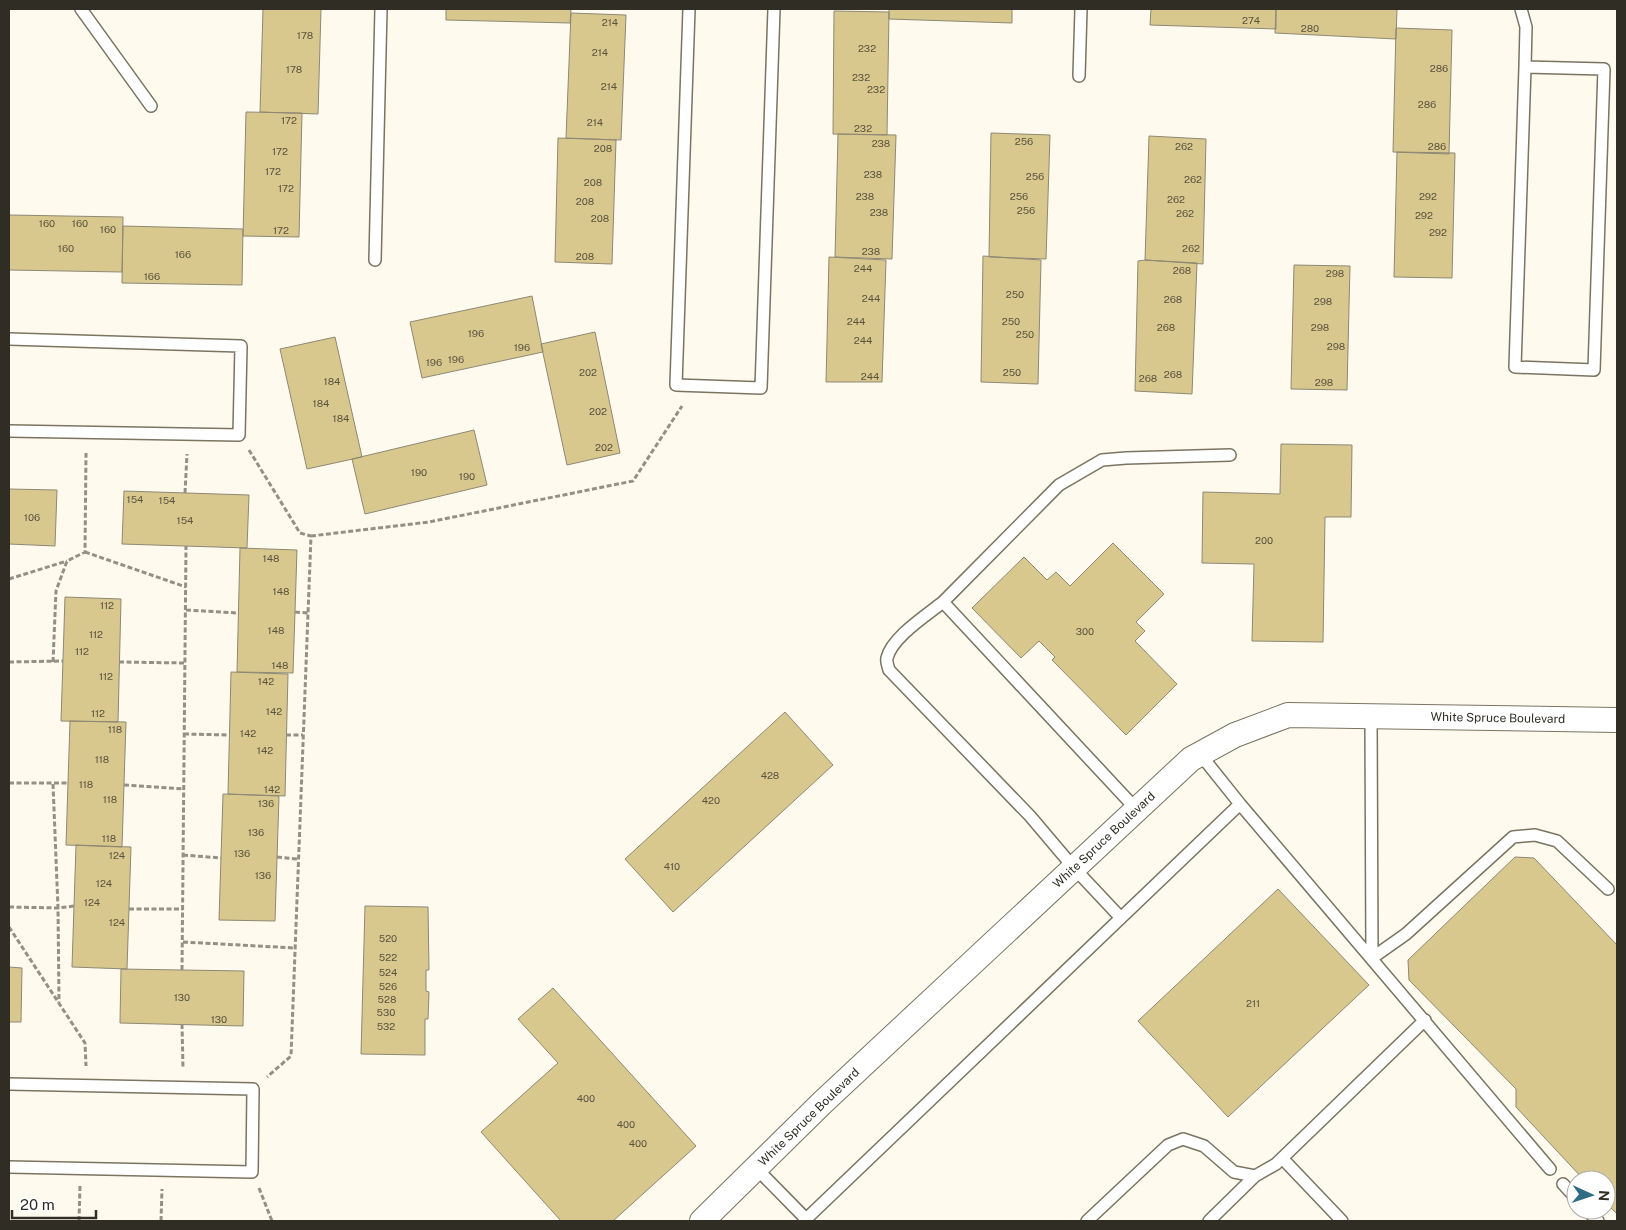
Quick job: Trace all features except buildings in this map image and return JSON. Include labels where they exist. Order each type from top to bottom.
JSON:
[{"type":"street","name":"White Spruce Boulevard","points":[[702,1221],[823,1102],[1191,759],[1200,754],[1235,735],[1288,715],[1617,720]]},
{"type":"lane","points":[[81,9],[151,106]]},
{"type":"lane","points":[[375,260],[380,9]]},
{"type":"lane","points":[[689,9],[676,385],[761,388],[774,9]]},
{"type":"lane","points":[[1079,76],[1081,9]]},
{"type":"lane","points":[[1521,9],[1526,27],[1524,67],[1515,367],[1594,370],[1604,69],[1524,67]]},
{"type":"lane","points":[[9,339],[241,346],[239,435],[9,430]]},
{"type":"lane","points":[[1121,918],[1074,868],[1030,816],[889,670],[887,660],[891,647],[914,624],[943,602],[1059,485],[1102,460],[1230,455]]},
{"type":"lane","points":[[943,602],[1137,810]]},
{"type":"lane","points":[[1372,717],[1372,958]]},
{"type":"lane","points":[[1200,754],[1240,804],[1550,1169]]},
{"type":"lane","points":[[756,1168],[806,1221],[1240,804]]},
{"type":"lane","points":[[1372,958],[1406,934],[1513,837],[1535,834],[1557,841],[1608,888]]},
{"type":"lane","points":[[1209,1221],[1255,1176],[1276,1164],[1424,1020]]},
{"type":"lane","points":[[9,1084],[253,1089],[252,1172],[9,1167]]},
{"type":"lane","points":[[1087,1221],[1168,1145],[1183,1139],[1204,1146],[1234,1172],[1255,1176]]},
{"type":"lane","points":[[1282,1158],[1342,1221]]},
{"type":"lane","points":[[1563,1184],[1566,1187]]},
{"type":"path","points":[[239,435],[262,469],[300,533],[311,536],[429,522],[633,481],[686,399]]},
{"type":"path","points":[[85,552],[87,432]]},
{"type":"path","points":[[185,493],[188,434]]},
{"type":"path","points":[[253,1089],[291,1056],[311,536]]},
{"type":"path","points":[[182,970],[186,546]]},
{"type":"path","points":[[9,579],[67,561],[85,552],[186,587]]},
{"type":"path","points":[[53,662],[56,591],[67,561]]},
{"type":"path","points":[[186,610],[238,613]]},
{"type":"path","points":[[295,612],[308,613]]},
{"type":"path","points":[[9,662],[63,661]]},
{"type":"path","points":[[120,662],[185,663]]},
{"type":"path","points":[[184,734],[230,735]]},
{"type":"path","points":[[286,736],[303,735]]},
{"type":"path","points":[[9,784],[68,783]]},
{"type":"path","points":[[53,784],[58,908],[59,1002]]},
{"type":"path","points":[[124,785],[184,789]]},
{"type":"path","points":[[183,855],[221,858]]},
{"type":"path","points":[[277,858],[298,859]]},
{"type":"path","points":[[9,907],[58,908],[74,906]]},
{"type":"path","points":[[129,909],[183,909]]},
{"type":"path","points":[[9,927],[85,1043],[87,1086]]},
{"type":"path","points":[[182,942],[295,948]]},
{"type":"path","points":[[182,1024],[183,1088]]},
{"type":"path","points":[[79,1221],[81,1168]]},
{"type":"path","points":[[161,1221],[162,1170]]},
{"type":"path","points":[[252,1172],[272,1221]]}]
